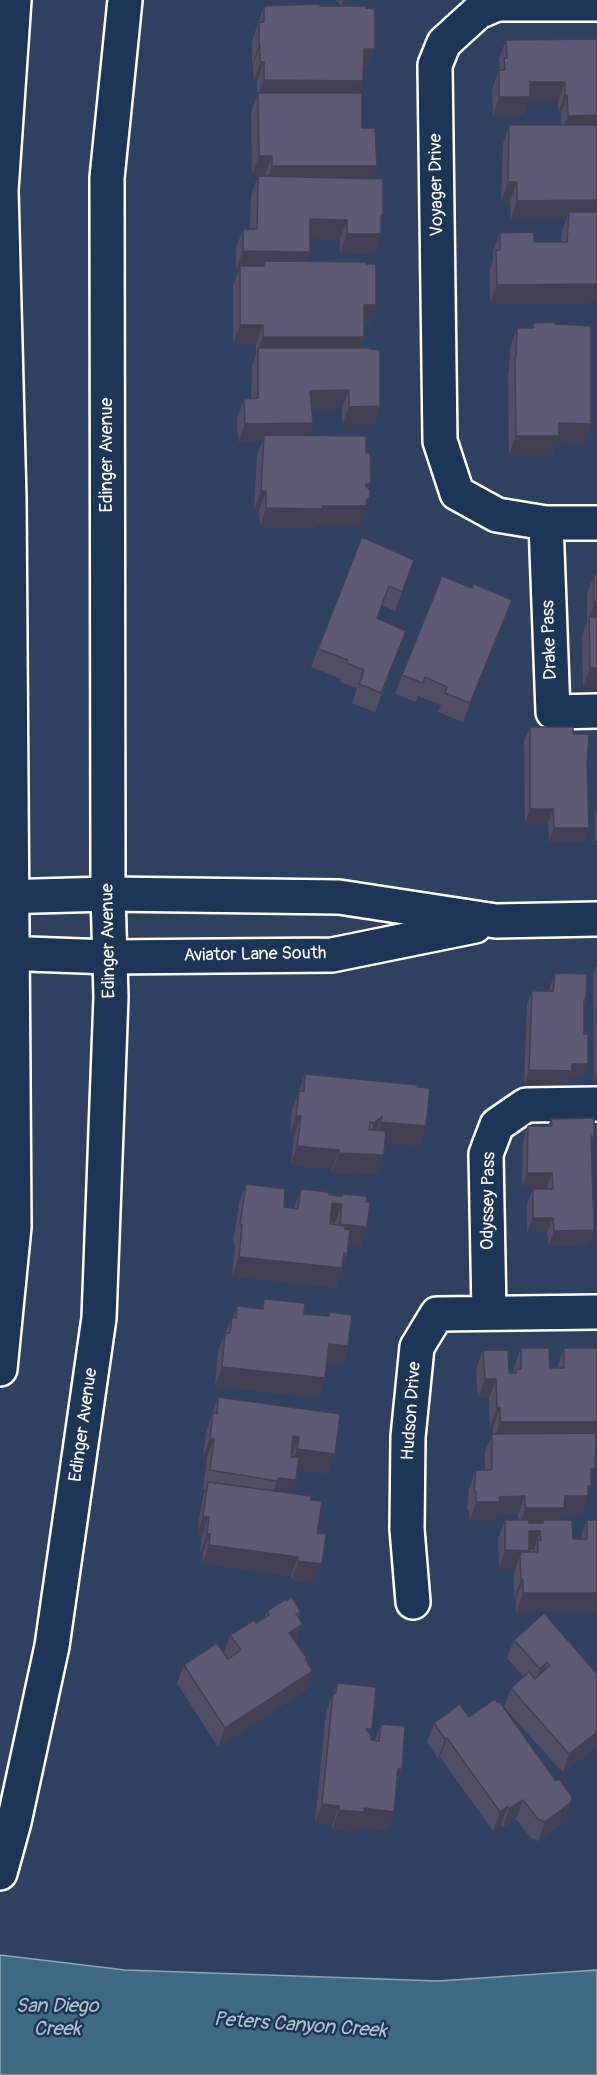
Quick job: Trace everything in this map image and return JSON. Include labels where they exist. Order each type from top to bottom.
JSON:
[{"type":"main road","points":[[0,1369],[14,1227],[5,897],[9,499],[1,190],[14,0]]},
{"type":"main road","name":"Edinger Avenue","points":[[0,1873],[14,1822],[52,1646],[99,1318],[111,997],[108,894],[107,178],[125,0]]},
{"type":"main road","name":"Voyager Drive","points":[[546,523],[497,515],[457,493],[440,441],[435,65],[444,43],[478,12],[497,4],[597,4]]},
{"type":"main road","points":[[546,523],[597,523]]},
{"type":"main road","name":"Drake Pass","points":[[546,523],[553,712],[597,711]]},
{"type":"main road","name":"Aviator Lane South","points":[[5,897],[108,894],[339,897],[496,921],[597,919]]},
{"type":"main road","name":"Aviator Lane South","points":[[6,953],[110,957],[332,955],[496,921]]},
{"type":"main road","name":"Odyssey Pass","points":[[489,1313],[486,1154],[497,1125],[526,1105],[597,1104]]},
{"type":"main road","name":"Hudson Drive","points":[[413,1602],[406,1529],[408,1437],[417,1347],[437,1314],[597,1312]]},
{"type":"water","name":"San Diego Creek","points":[[0,1955],[125,1970],[438,1981],[597,1970],[597,2075],[0,2075]]},
{"type":"building","points":[[320,4],[320,6],[366,6],[366,8],[375,9],[375,49],[364,49],[363,81],[264,80],[264,62],[260,62],[259,22],[264,22],[264,6]]},
{"type":"building","points":[[597,39],[597,115],[568,116],[565,82],[530,82],[530,97],[499,97],[499,70],[505,70],[506,40]]},
{"type":"building","points":[[258,93],[362,93],[362,128],[375,128],[377,166],[272,166],[272,156],[259,156]]},
{"type":"building","points":[[509,125],[597,125],[597,200],[517,201],[517,182],[508,182]]},
{"type":"building","points":[[258,176],[383,179],[381,234],[347,234],[347,220],[310,219],[310,252],[243,251],[243,229],[257,229]]},
{"type":"building","points":[[569,212],[597,212],[597,284],[497,285],[496,250],[500,250],[500,233],[534,232],[534,242],[567,242]]},
{"type":"building","points":[[264,261],[376,264],[376,305],[364,305],[364,337],[263,337],[263,325],[240,325],[240,266],[264,266]]},
{"type":"building","points":[[555,322],[555,324],[591,326],[591,424],[559,423],[559,436],[516,436],[517,328],[533,328],[533,323]]},
{"type":"building","points":[[258,348],[371,348],[380,350],[380,406],[349,407],[349,390],[310,391],[313,423],[245,424],[244,399],[258,398]]},
{"type":"building","points":[[264,435],[366,436],[366,453],[370,453],[371,484],[366,484],[366,487],[370,489],[370,497],[366,500],[367,506],[322,506],[322,509],[266,508],[266,491],[261,491]]},
{"type":"building","points":[[362,537],[414,560],[402,592],[389,586],[377,618],[406,631],[381,693],[359,684],[364,670],[347,663],[348,660],[318,649]]},
{"type":"building","points":[[594,575],[597,575],[597,603],[594,603]]},
{"type":"building","points":[[442,576],[472,588],[474,584],[512,600],[470,703],[445,693],[447,687],[425,677],[423,683],[402,675]]},
{"type":"building","points":[[589,617],[597,617],[597,668],[590,668]]},
{"type":"building","points":[[530,727],[573,727],[573,734],[589,734],[587,765],[589,828],[554,828],[553,809],[530,809]]},
{"type":"building","points":[[555,973],[587,974],[584,1034],[588,1034],[588,1064],[572,1064],[572,1071],[529,1070],[532,991],[553,991]]},
{"type":"building","points":[[305,1074],[430,1088],[426,1126],[381,1122],[382,1116],[374,1123],[370,1122],[369,1130],[386,1131],[384,1155],[339,1153],[339,1150],[297,1146],[301,1116],[296,1116],[299,1091],[304,1091]]},
{"type":"building","points":[[594,1118],[594,1136],[591,1136],[594,1230],[554,1231],[553,1218],[533,1218],[533,1189],[553,1189],[552,1173],[527,1173],[528,1126],[552,1126],[551,1119]]},
{"type":"building","points":[[246,1184],[285,1189],[284,1207],[298,1209],[301,1189],[329,1192],[329,1195],[367,1196],[366,1202],[370,1202],[367,1227],[340,1224],[342,1204],[332,1203],[330,1224],[345,1226],[345,1229],[350,1230],[347,1254],[344,1253],[342,1268],[239,1257],[242,1225],[240,1224]]},
{"type":"building","points":[[264,1299],[305,1303],[304,1314],[329,1316],[329,1312],[352,1315],[348,1346],[329,1344],[325,1378],[222,1367],[225,1333],[230,1333],[232,1317],[236,1318],[237,1306],[263,1309]]},
{"type":"building","points":[[521,1348],[549,1348],[550,1368],[564,1368],[564,1348],[597,1348],[597,1422],[500,1422],[496,1379],[485,1379],[483,1350],[508,1350],[509,1373],[516,1373],[516,1369],[521,1369]]},
{"type":"building","points":[[218,1397],[340,1414],[335,1454],[297,1449],[299,1437],[293,1436],[291,1457],[299,1457],[296,1480],[278,1478],[277,1481],[210,1470],[214,1439],[210,1438],[213,1413],[217,1414]]},
{"type":"building","points":[[596,1433],[595,1469],[591,1469],[591,1486],[588,1486],[588,1496],[565,1496],[564,1508],[525,1508],[525,1496],[499,1497],[500,1502],[476,1502],[474,1491],[476,1470],[492,1470],[492,1434]]},
{"type":"building","points":[[208,1482],[311,1496],[311,1500],[322,1501],[317,1533],[326,1534],[322,1564],[298,1561],[298,1557],[209,1545],[210,1534],[207,1534],[209,1517],[203,1516]]},
{"type":"building","points":[[505,1520],[529,1520],[529,1523],[543,1523],[543,1520],[572,1520],[573,1539],[587,1539],[587,1520],[597,1520],[597,1593],[523,1593],[520,1555],[522,1552],[538,1552],[538,1540],[541,1540],[540,1531],[529,1531],[529,1551],[505,1550]]},
{"type":"building","points":[[292,1597],[300,1611],[296,1614],[303,1624],[289,1633],[307,1658],[305,1659],[313,1671],[225,1728],[184,1665],[217,1643],[228,1659],[241,1650],[230,1635],[254,1620],[256,1623],[269,1615],[267,1611]]},
{"type":"building","points":[[544,1613],[597,1674],[597,1732],[569,1754],[511,1688],[529,1672],[535,1679],[550,1665],[547,1662],[540,1669],[514,1640]]},
{"type":"building","points":[[337,1683],[376,1687],[372,1729],[366,1729],[371,1735],[371,1740],[379,1741],[381,1724],[405,1726],[402,1769],[398,1769],[394,1812],[364,1808],[364,1812],[339,1810],[339,1806],[322,1804],[333,1693],[336,1693]]},
{"type":"building","points":[[495,1699],[498,1703],[499,1701],[556,1781],[559,1779],[571,1795],[570,1803],[545,1822],[538,1819],[523,1800],[500,1812],[434,1723],[460,1704],[469,1717]]},
{"type":"water label","name":"Peters Canyon Creek","points":[[300,2026]]}]
